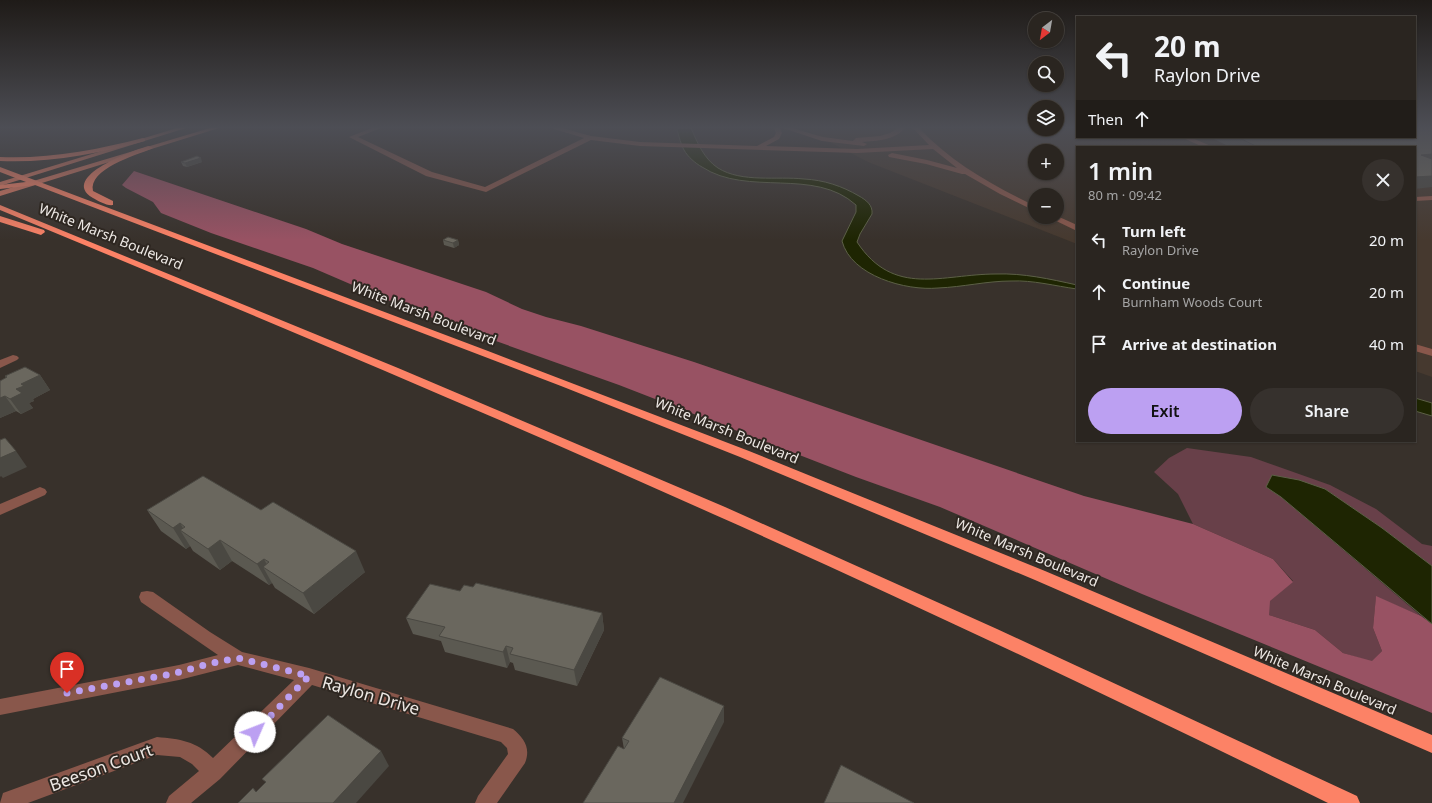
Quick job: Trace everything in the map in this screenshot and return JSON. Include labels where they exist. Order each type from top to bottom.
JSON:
[{"type":"highway","points":[[109,165],[98,172],[88,187],[90,192],[99,199],[195,235],[298,277],[325,293]]},
{"type":"highway","name":"White Marsh Boulevard","points":[[0,169],[647,416],[928,528],[1432,744]]},
{"type":"highway","points":[[0,186],[36,183]]},
{"type":"highway","name":"White Marsh Boulevard","points":[[0,207],[506,418],[817,554],[1218,739],[1350,803]]},
{"type":"highway","points":[[0,219],[145,267]]},
{"type":"main road","points":[[0,186],[62,165]]},
{"type":"main road","points":[[0,194],[93,165]]},
{"type":"street","points":[[411,165],[429,174],[486,190],[535,165]]},
{"type":"street","points":[[939,165],[973,175]]},
{"type":"street","points":[[960,165],[973,175],[1028,205]]},
{"type":"street","points":[[1416,199],[1432,198]]},
{"type":"street","points":[[1064,222],[1076,228]]},
{"type":"street","points":[[1416,347],[1432,353]]},
{"type":"street","points":[[0,365],[13,358]]},
{"type":"street","points":[[0,510],[40,492]]},
{"type":"street","name":"Raylon Drive","points":[[147,597],[204,637],[238,658],[309,676],[506,735],[516,743],[518,756],[485,803]]},
{"type":"street","points":[[0,707],[172,674],[212,663],[238,658]]},
{"type":"street","points":[[176,803],[213,772],[286,701],[309,676]]},
{"type":"street","name":"Beeson Court","points":[[9,803],[10,800],[157,746],[182,748],[199,757],[213,772]]},
{"type":"shaded area","points":[[700,165],[715,165],[727,173],[738,176],[760,178],[794,178],[826,182],[853,192],[870,205],[872,211],[872,214],[857,242],[871,259],[887,271],[903,277],[938,279],[976,275],[1016,274],[1076,285],[1076,289],[1036,282],[1019,281],[1002,281],[925,288],[896,284],[881,279],[868,272],[856,264],[847,253],[842,241],[856,212],[856,205],[839,194],[821,187],[801,184],[740,180],[720,176]]},
{"type":"shaded area","points":[[877,165],[1028,165],[1028,180],[1064,180],[1064,165],[1076,165],[1076,244]]},
{"type":"shaded area","points":[[1416,165],[1432,165],[1432,377],[1416,371]]},
{"type":"shaded area","points":[[134,171],[306,229],[342,244],[486,292],[522,309],[546,317],[581,326],[694,362],[1084,496],[1193,524],[1273,559],[1293,582],[1270,601],[1269,615],[1315,630],[1343,653],[1372,661],[1382,651],[1373,628],[1376,596],[1421,616],[1432,624],[1432,713],[1142,594],[940,507],[856,477],[619,385],[448,324],[313,268],[211,233],[161,213],[153,202],[122,185]]},
{"type":"shaded area","points":[[1416,398],[1432,403],[1432,416],[1416,411]]},
{"type":"shaded area","points":[[1187,448],[1251,457],[1330,485],[1376,509],[1422,544],[1432,546],[1432,566],[1382,528],[1325,489],[1266,487],[1281,497],[1421,616],[1376,597],[1373,628],[1382,651],[1372,662],[1343,653],[1315,630],[1269,615],[1269,601],[1293,581],[1273,559],[1193,524],[1178,494],[1154,472],[1169,458]]},
{"type":"shaded area","points":[[1272,475],[1299,480],[1325,489],[1382,528],[1432,566],[1432,624],[1281,497],[1266,487]]},
{"type":"building","points":[[1416,165],[1432,165],[1432,176],[1416,177]]},
{"type":"building","points":[[448,237],[458,240],[453,243],[443,240]]},
{"type":"building","points":[[25,367],[40,375],[21,384],[24,386],[16,389],[22,393],[10,399],[5,396],[0,398],[0,381],[7,377],[5,376]]},
{"type":"building","points":[[5,438],[16,451],[0,458],[0,440]]},
{"type":"building","points":[[203,476],[261,510],[273,502],[356,551],[303,593],[263,567],[269,562],[264,559],[257,564],[220,540],[208,549],[180,530],[185,527],[180,523],[173,528],[147,510]]},
{"type":"building","points":[[476,583],[602,613],[574,670],[510,654],[513,648],[506,646],[503,652],[439,636],[445,627],[406,618],[430,584],[460,591],[464,585],[473,587]]},
{"type":"building","points":[[660,677],[724,706],[674,803],[583,803],[618,746],[624,749],[629,741],[622,738]]},
{"type":"building","points":[[328,715],[381,751],[333,803],[238,803],[253,788],[256,792],[266,782],[262,779]]},
{"type":"building","points":[[841,765],[914,803],[824,803]]},
{"type":"route","points":[[67,693],[172,674],[212,663],[238,658],[309,676],[255,732]]}]
